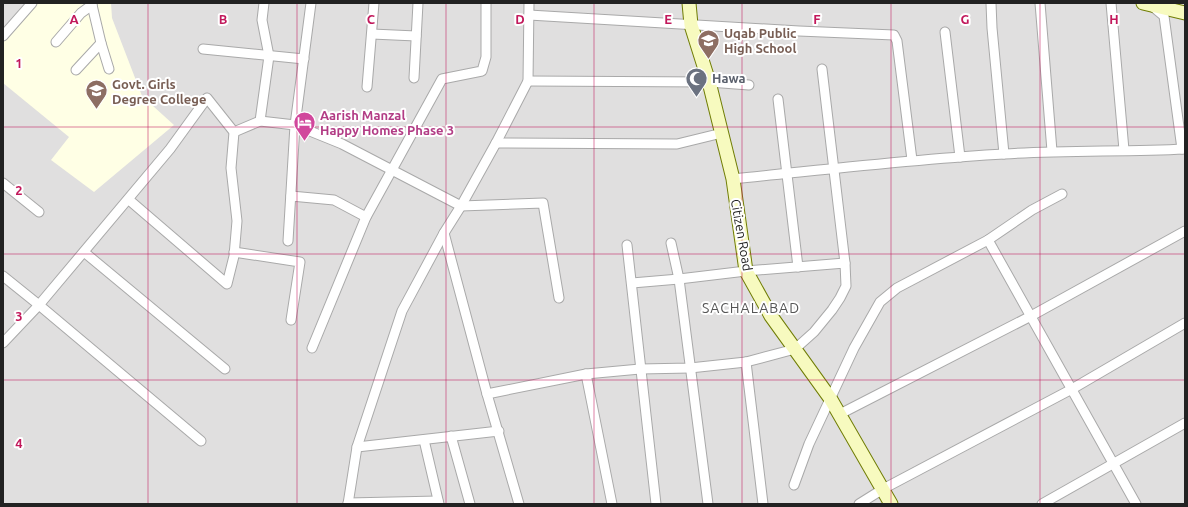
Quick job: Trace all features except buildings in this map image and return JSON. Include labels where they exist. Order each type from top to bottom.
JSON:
[{"type":"street","points":[[3,35],[32,3]]},
{"type":"street","points":[[260,121],[269,56],[262,20],[264,3]]},
{"type":"street","points":[[288,241],[295,125],[311,3]]},
{"type":"street","points":[[367,87],[374,3]]},
{"type":"street","points":[[414,78],[418,3]]},
{"type":"street","points":[[312,348],[366,217],[442,79],[482,71],[486,57],[486,3]]},
{"type":"street","points":[[424,440],[439,503],[348,504],[357,447],[402,311],[444,233],[461,206],[528,81],[529,3]]},
{"type":"street","name":"Citizen Road","points":[[689,3],[691,25],[709,82],[733,179],[746,271],[771,316],[840,414],[891,504]]},
{"type":"street","points":[[991,3],[1004,154]]},
{"type":"street","points":[[1040,3],[1052,152]]},
{"type":"street","points":[[1112,3],[1124,150]]},
{"type":"street","points":[[56,42],[80,13],[92,4],[109,69]]},
{"type":"street","points":[[1149,4],[1185,13]]},
{"type":"street","points":[[733,179],[912,160],[1052,152],[1184,149],[1164,16],[1149,4]]},
{"type":"street","points":[[529,15],[894,36],[897,41],[912,160]]},
{"type":"street","points":[[945,32],[960,157]]},
{"type":"street","points":[[372,34],[416,36]]},
{"type":"street","points":[[76,70],[101,43]]},
{"type":"street","points":[[203,49],[304,59]]},
{"type":"street","points":[[487,394],[586,374],[640,369],[690,368],[746,362],[795,349],[814,332],[832,310],[846,286],[846,263],[822,69]]},
{"type":"street","points":[[528,81],[709,82],[749,85]]},
{"type":"street","points":[[3,343],[39,305],[84,252],[128,199],[170,149],[207,98],[234,132],[230,168],[237,221],[234,252],[227,284],[128,199]]},
{"type":"street","points":[[778,99],[798,267]]},
{"type":"street","points":[[234,132],[260,121],[295,125],[342,144],[461,206],[543,203],[559,298]]},
{"type":"street","points":[[496,142],[677,144],[722,133]]},
{"type":"street","points":[[3,183],[39,212]]},
{"type":"street","points":[[794,485],[809,444],[830,398],[854,348],[880,302],[897,288],[988,240],[1032,210],[1062,194]]},
{"type":"street","points":[[291,196],[334,200],[366,217]]},
{"type":"street","points":[[840,414],[1031,316],[1185,231]]},
{"type":"street","points":[[444,233],[487,394],[519,504]]},
{"type":"street","points":[[988,240],[1136,504]]},
{"type":"street","points":[[671,243],[679,279],[708,504]]},
{"type":"street","points":[[627,245],[656,504]]},
{"type":"street","points":[[84,252],[225,369]]},
{"type":"street","points":[[234,252],[300,262],[291,320]]},
{"type":"street","points":[[632,283],[746,271],[846,263]]},
{"type":"street","points":[[3,276],[201,441]]},
{"type":"street","points":[[859,504],[883,489],[1072,388],[1185,323]]},
{"type":"street","points":[[746,362],[763,504]]},
{"type":"street","points":[[586,374],[612,504]]},
{"type":"street","points":[[1042,504],[1185,423]]},
{"type":"street","points":[[357,447],[498,431]]},
{"type":"street","points":[[451,436],[470,504]]},
{"type":"shaded area","points":[[3,3],[1185,3],[1185,504],[3,504]]},
{"type":"shaded area","name":"Govt. Girls Degree College","points":[[32,3],[111,3],[112,18],[142,96],[174,125],[94,192],[51,160],[69,137],[3,83],[3,36]]},
{"type":"place","name":"Uqab Public High School","points":[[708,60]]},
{"type":"place","name":"Hawa","points":[[697,98]]},
{"type":"place","name":"Govt. Girls Degree College","points":[[97,110]]},
{"type":"place","name":"Aarish Manzal Happy Homes Phase 3","points":[[305,142]]},
{"type":"district","name":"SACHALABAD","points":[[751,308]]}]
